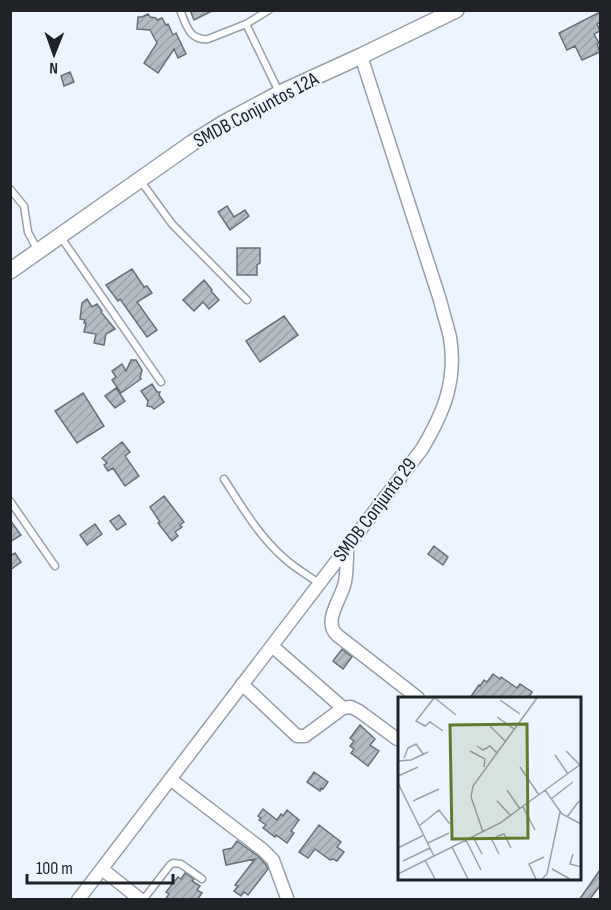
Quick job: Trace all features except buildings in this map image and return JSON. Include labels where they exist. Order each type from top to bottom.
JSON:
[{"type":"street","name":"SMDB Conjuntos 12A","points":[[10,271],[224,123],[280,93],[361,56],[436,15],[456,10]]},
{"type":"street","name":"SMDB Conjunto 29","points":[[78,900],[422,449],[437,424],[449,392],[452,364],[450,337],[361,56]]},
{"type":"street","points":[[346,548],[345,583],[331,620],[332,630],[415,697]]},
{"type":"street","points":[[272,646],[343,708]]},
{"type":"street","points":[[242,684],[297,736],[311,733],[343,708],[351,707],[397,739]]},
{"type":"street","points":[[170,779],[273,860],[287,898]]},
{"type":"street","points":[[102,868],[142,900]]},
{"type":"lane","points":[[180,10],[190,33],[201,40],[246,24],[269,10]]},
{"type":"lane","points":[[246,24],[280,93]]},
{"type":"lane","points":[[140,180],[172,224],[247,300]]},
{"type":"lane","points":[[10,189],[24,206],[28,232],[39,251]]},
{"type":"lane","points":[[60,236],[161,382]]},
{"type":"lane","points":[[224,479],[266,541],[286,560],[320,584]]},
{"type":"lane","points":[[10,501],[55,566]]},
{"type":"lane","points":[[142,900],[173,863],[181,864],[202,879]]}]
